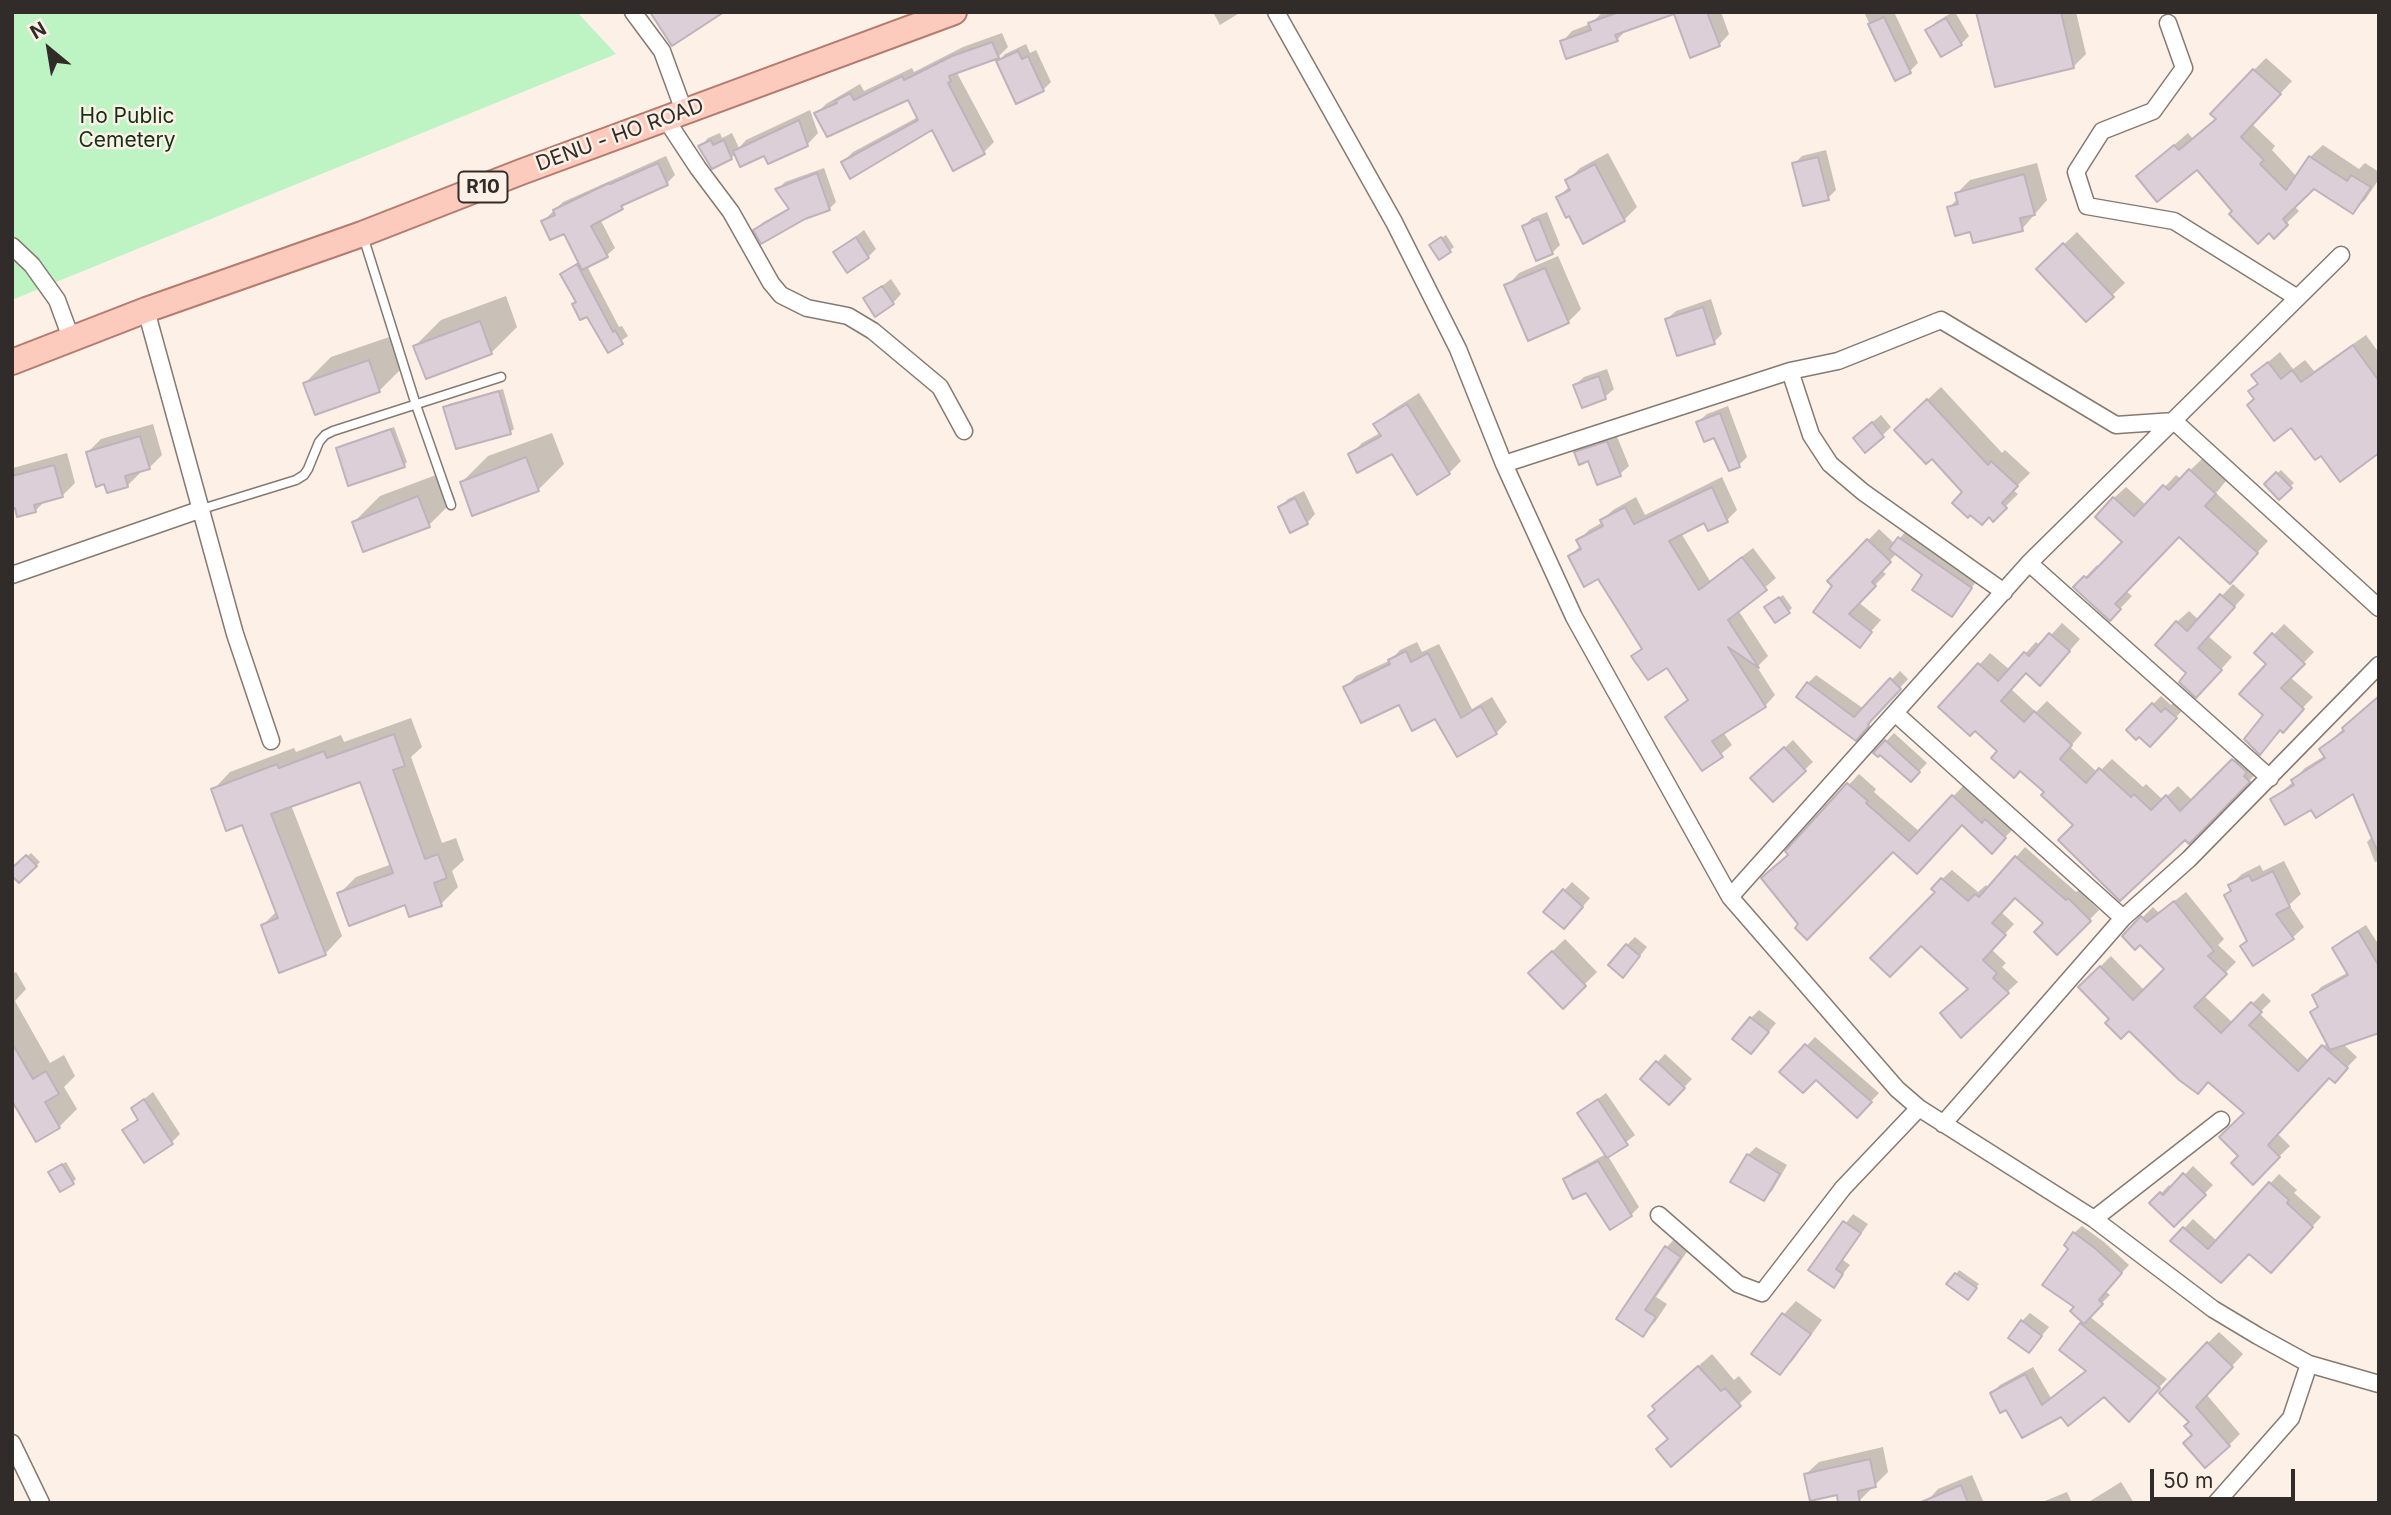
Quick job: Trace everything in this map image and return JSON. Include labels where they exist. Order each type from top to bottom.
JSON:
[{"type":"main road","name":"DENU - HO ROAD","points":[[12,362],[954,12]]},
{"type":"street","points":[[633,12],[662,51],[675,115],[698,168],[731,212],[771,283],[781,295],[807,308],[848,316],[873,331],[940,387],[964,431]]},
{"type":"street","points":[[1276,12],[1394,222],[1458,349],[1504,464],[1574,617],[1731,897],[1897,1088],[1919,1108],[2094,1219],[2213,1309],[2309,1364],[2379,1384]]},
{"type":"street","points":[[2168,23],[2184,68],[2153,111],[2102,131],[2076,172],[2087,206],[2174,221],[2296,297]]},
{"type":"street","points":[[12,246],[32,265],[57,300],[71,338]]},
{"type":"street","points":[[1731,897],[2029,563],[2341,255]]},
{"type":"street","points":[[146,310],[235,634],[271,741]]},
{"type":"street","points":[[1504,464],[1790,371],[1838,360],[1941,320],[2116,425],[2174,421],[2379,608]]},
{"type":"street","points":[[1790,371],[1811,435],[1830,464],[1863,492],[2004,592]]},
{"type":"street","points":[[12,575],[202,509]]},
{"type":"street","points":[[2029,563],[2270,778]]},
{"type":"street","points":[[1944,1124],[2123,918],[2189,859],[2379,665]]},
{"type":"street","points":[[1895,713],[2123,918]]},
{"type":"street","points":[[1659,1215],[1738,1284],[1762,1293],[1843,1188],[1919,1108]]},
{"type":"street","points":[[2094,1219],[2221,1120]]},
{"type":"street","points":[[2216,1503],[2291,1418],[2309,1364]]},
{"type":"street","points":[[12,1443],[19,1477],[41,1503]]},
{"type":"lane","points":[[362,234],[451,505]]},
{"type":"lane","points":[[202,509],[296,480],[308,469],[319,442],[325,435],[501,377]]},
{"type":"green space","name":"Ho Public Cemetery","points":[[12,12],[577,12],[616,54],[12,300]]},
{"type":"building","points":[[650,12],[724,12],[672,46]]},
{"type":"building","points":[[1619,12],[1707,12],[1720,46],[1690,58],[1674,14],[1615,35],[1618,41],[1566,59],[1560,41],[1591,30],[1588,23]]},
{"type":"building","points":[[1976,12],[2061,12],[2074,68],[1995,87]]},
{"type":"building","points":[[1884,17],[1911,73],[1895,81],[1868,24]]},
{"type":"building","points":[[1946,18],[1962,45],[1941,57],[1925,30]]},
{"type":"building","points":[[992,42],[999,58],[949,76],[951,81],[948,83],[985,154],[953,171],[932,130],[850,179],[841,162],[918,120],[908,100],[827,137],[814,113],[837,103],[835,101],[850,93],[854,100],[902,76],[904,80],[952,56]]},
{"type":"building","points":[[1018,51],[1022,59],[1028,56],[1044,91],[1016,104],[996,61]]},
{"type":"building","points":[[2253,69],[2281,94],[2241,137],[2264,160],[2260,164],[2286,190],[2309,156],[2347,181],[2351,175],[2371,187],[2353,214],[2314,189],[2283,219],[2288,225],[2274,239],[2269,233],[2258,244],[2229,214],[2232,211],[2197,170],[2157,202],[2136,176],[2174,145],[2179,150],[2216,119],[2210,114]]},
{"type":"building","points":[[799,120],[808,146],[768,164],[764,156],[740,167],[733,151]]},
{"type":"building","points":[[711,140],[713,145],[724,140],[732,159],[712,169],[698,146]]},
{"type":"building","points":[[1818,157],[1829,200],[1803,206],[1792,163]]},
{"type":"building","points":[[658,163],[668,185],[621,206],[623,209],[591,226],[608,257],[582,270],[564,234],[550,240],[541,221],[555,215],[553,210]]},
{"type":"building","points":[[1595,164],[1625,221],[1583,244],[1556,197],[1570,190],[1565,180]]},
{"type":"building","points":[[817,173],[830,210],[805,219],[761,244],[753,230],[789,209],[775,189]]},
{"type":"building","points":[[2024,174],[2035,215],[2020,218],[2023,231],[1973,243],[1970,232],[1955,236],[1947,207],[1958,204],[1955,193]]},
{"type":"building","points":[[1539,219],[1553,254],[1536,261],[1522,226]]},
{"type":"building","points":[[856,237],[869,258],[847,273],[833,252]]},
{"type":"building","points":[[1441,237],[1451,252],[1439,260],[1429,245]]},
{"type":"building","points":[[2063,243],[2114,297],[2086,322],[2036,269]]},
{"type":"building","points":[[577,264],[613,332],[615,330],[623,344],[608,353],[587,317],[580,320],[572,304],[576,302],[560,274]]},
{"type":"building","points":[[1545,268],[1569,323],[1528,341],[1504,285]]},
{"type":"building","points":[[882,286],[894,304],[875,317],[863,298]]},
{"type":"building","points":[[1703,307],[1715,344],[1677,356],[1665,319]]},
{"type":"building","points":[[480,321],[492,354],[426,379],[413,346]]},
{"type":"building","points":[[2353,345],[2379,381],[2379,453],[2340,482],[2321,456],[2315,460],[2291,428],[2274,441],[2247,405],[2254,399],[2248,391],[2258,384],[2251,375],[2268,362],[2281,379],[2292,370],[2301,382]]},
{"type":"building","points":[[369,360],[380,392],[315,415],[303,383]]},
{"type":"building","points":[[1599,376],[1606,399],[1582,408],[1573,385]]},
{"type":"building","points":[[499,391],[511,434],[456,449],[443,407]]},
{"type":"building","points":[[1927,399],[1988,465],[1991,461],[2018,486],[2002,503],[2007,508],[1993,522],[1989,517],[1982,525],[1970,515],[1968,518],[1952,503],[1962,492],[1932,459],[1926,464],[1894,430]]},
{"type":"building","points":[[1407,404],[1450,474],[1417,495],[1392,454],[1357,473],[1348,454],[1381,436],[1373,424]]},
{"type":"building","points":[[1720,413],[1740,467],[1729,471],[1714,438],[1704,442],[1696,422]]},
{"type":"building","points":[[1872,422],[1884,437],[1865,453],[1853,438]]},
{"type":"building","points":[[391,429],[405,467],[348,486],[336,448]]},
{"type":"building","points":[[140,436],[150,469],[125,476],[128,487],[107,493],[104,484],[96,487],[86,452]]},
{"type":"building","points":[[1607,441],[1621,476],[1597,485],[1588,461],[1579,465],[1574,452]]},
{"type":"building","points":[[526,457],[539,491],[472,516],[460,482]]},
{"type":"building","points":[[54,465],[63,497],[34,505],[36,512],[17,517],[15,508],[12,509],[12,476]]},
{"type":"building","points":[[2189,469],[2216,494],[2205,506],[2258,553],[2230,584],[2179,537],[2115,604],[2121,609],[2110,621],[2073,587],[2084,576],[2087,578],[2122,542],[2095,517],[2113,497],[2134,516],[2163,485],[2169,490]]},
{"type":"building","points":[[2276,472],[2292,488],[2279,500],[2264,484]]},
{"type":"building","points":[[1712,487],[1728,522],[1708,531],[1704,523],[1669,541],[1699,590],[1742,557],[1767,590],[1728,620],[1759,668],[1728,647],[1766,707],[1712,741],[1723,757],[1702,771],[1665,717],[1688,700],[1667,668],[1648,680],[1631,656],[1642,649],[1598,579],[1584,587],[1568,556],[1581,549],[1576,540],[1603,526],[1600,520],[1625,507],[1634,524]]},
{"type":"building","points":[[418,496],[430,527],[363,552],[352,522]]},
{"type":"building","points":[[1295,498],[1308,524],[1290,533],[1278,507]]},
{"type":"building","points":[[1898,537],[1972,588],[1952,617],[1912,590],[1922,575],[1889,549]]},
{"type":"building","points":[[1867,539],[1891,562],[1872,582],[1876,586],[1849,614],[1872,632],[1860,648],[1813,612],[1832,586],[1827,581]]},
{"type":"building","points":[[2220,594],[2235,607],[2198,648],[2222,670],[2196,698],[2179,682],[2186,673],[2155,645],[2176,621],[2187,631]]},
{"type":"building","points":[[1779,597],[1790,613],[1775,623],[1764,607]]},
{"type":"building","points":[[2049,633],[2070,651],[2040,686],[2026,673],[2001,701],[2024,722],[2034,711],[2072,745],[2060,759],[2086,783],[2099,768],[2131,797],[2134,794],[2151,810],[2166,795],[2180,811],[2232,759],[2247,772],[2244,776],[2250,782],[2189,844],[2185,840],[2120,901],[2058,840],[2073,825],[2041,795],[2044,792],[2020,771],[2014,778],[1991,758],[1997,751],[1975,731],[1970,736],[1938,707],[1978,663],[1998,681],[2024,652],[2029,656]]},
{"type":"building","points":[[2272,633],[2305,664],[2281,688],[2304,709],[2283,733],[2280,730],[2260,755],[2244,739],[2263,715],[2239,694],[2266,664],[2254,653]]},
{"type":"building","points":[[1406,651],[1411,662],[1428,653],[1461,718],[1481,706],[1497,734],[1457,757],[1435,719],[1412,731],[1399,705],[1361,723],[1343,687],[1390,664],[1388,660]]},
{"type":"building","points":[[1890,678],[1901,689],[1856,741],[1796,697],[1807,682],[1854,717]]},
{"type":"building","points":[[2379,696],[2379,855],[2353,794],[2316,818],[2311,810],[2285,825],[2270,799],[2294,785],[2291,780],[2325,758],[2319,749],[2344,731],[2342,728]]},
{"type":"building","points":[[2152,703],[2161,712],[2165,708],[2177,718],[2150,747],[2139,737],[2136,740],[2126,730]]},
{"type":"building","points":[[394,734],[405,766],[393,770],[425,859],[438,854],[447,878],[434,883],[442,906],[409,917],[405,905],[349,926],[337,893],[393,873],[360,782],[271,814],[326,955],[279,973],[261,925],[278,918],[242,825],[226,831],[211,789],[277,764],[279,768],[324,751],[327,758]]},
{"type":"building","points":[[1885,740],[1920,772],[1911,782],[1880,755],[1878,757],[1873,753]]},
{"type":"building","points":[[1784,747],[1806,771],[1773,802],[1750,778]]},
{"type":"building","points":[[1847,783],[1909,841],[1952,795],[1982,823],[1985,819],[2006,838],[1992,854],[1962,825],[1917,874],[1893,852],[1807,940],[1795,928],[1798,924],[1761,878],[1788,855],[1785,851]]},
{"type":"building","points":[[26,855],[37,866],[19,883],[12,876],[12,868]]},
{"type":"building","points":[[2015,856],[2066,900],[2068,898],[2091,921],[2057,955],[2034,932],[2043,923],[2015,898],[1992,923],[2006,935],[1983,960],[1997,973],[1993,978],[2009,993],[1961,1038],[1940,1013],[1968,989],[1921,946],[1890,977],[1870,958],[1935,892],[1931,889],[1941,878],[1968,901],[1975,894],[1979,897]]},
{"type":"building","points":[[2273,871],[2290,907],[2276,914],[2294,939],[2253,966],[2240,946],[2247,941],[2224,895],[2231,891],[2228,885],[2249,875],[2252,881]]},
{"type":"building","points":[[1563,889],[1583,907],[1564,929],[1543,912]]},
{"type":"building","points":[[2174,901],[2214,951],[2208,956],[2227,974],[2194,1007],[2221,1033],[2251,1002],[2262,1012],[2249,1025],[2298,1071],[2322,1045],[2348,1068],[2335,1083],[2329,1078],[2268,1145],[2280,1157],[2253,1185],[2231,1163],[2238,1156],[2219,1137],[2244,1113],[2208,1082],[2198,1094],[2179,1080],[2129,1031],[2121,1039],[2105,1023],[2109,1019],[2078,987],[2100,966],[2133,1000],[2164,969],[2140,945],[2135,950],[2122,936],[2141,916],[2147,922]]},
{"type":"building","points":[[2358,931],[2379,966],[2379,1033],[2330,1050],[2310,1012],[2318,1007],[2312,995],[2348,975],[2332,948]]},
{"type":"building","points":[[1626,944],[1640,956],[1623,978],[1608,965]]},
{"type":"building","points":[[1552,951],[1586,986],[1563,1009],[1528,973]]},
{"type":"building","points":[[1750,1017],[1769,1032],[1751,1054],[1732,1039]]},
{"type":"building","points":[[12,1043],[33,1079],[46,1071],[59,1094],[45,1102],[60,1128],[36,1142],[12,1101]]},
{"type":"building","points":[[1805,1044],[1872,1102],[1857,1118],[1816,1080],[1803,1093],[1779,1072]]},
{"type":"building","points":[[1656,1061],[1685,1088],[1669,1105],[1640,1079]]},
{"type":"building","points":[[144,1099],[173,1144],[144,1163],[122,1130],[138,1120],[131,1108]]},
{"type":"building","points":[[1598,1099],[1628,1145],[1607,1158],[1577,1113]]},
{"type":"building","points":[[1747,1154],[1780,1174],[1764,1201],[1730,1182]]},
{"type":"building","points":[[1598,1161],[1632,1216],[1610,1230],[1586,1193],[1573,1199],[1563,1179]]},
{"type":"building","points":[[62,1164],[74,1184],[60,1192],[48,1172]]},
{"type":"building","points":[[2183,1173],[2206,1195],[2174,1227],[2149,1203],[2160,1192],[2163,1195]]},
{"type":"building","points":[[2269,1182],[2313,1227],[2271,1273],[2249,1254],[2221,1283],[2170,1241],[2183,1227],[2208,1249]]},
{"type":"building","points":[[1843,1221],[1861,1233],[1836,1269],[1843,1274],[1834,1288],[1808,1270]]},
{"type":"building","points":[[2073,1232],[2122,1273],[2099,1300],[2103,1304],[2084,1324],[2070,1311],[2074,1307],[2042,1285],[2068,1249],[2064,1245]]},
{"type":"building","points":[[1665,1246],[1681,1257],[1645,1310],[1656,1317],[1643,1337],[1616,1319]]},
{"type":"building","points":[[1955,1273],[1977,1288],[1968,1300],[1946,1284]]},
{"type":"building","points":[[1782,1313],[1811,1334],[1780,1375],[1751,1354]]},
{"type":"building","points":[[2021,1320],[2042,1336],[2029,1353],[2008,1338]]},
{"type":"building","points":[[2080,1323],[2160,1388],[2129,1422],[2104,1397],[2068,1426],[2061,1417],[2022,1438],[2006,1410],[2000,1413],[1990,1393],[2025,1374],[2042,1405],[2086,1371],[2059,1350]]},
{"type":"building","points":[[2207,1342],[2233,1367],[2196,1407],[2230,1446],[2205,1468],[2183,1443],[2192,1435],[2184,1426],[2189,1422],[2159,1393]]},
{"type":"building","points":[[1698,1366],[1721,1391],[1725,1388],[1741,1406],[1671,1467],[1656,1449],[1668,1439],[1648,1416],[1655,1410],[1652,1406]]},
{"type":"building","points":[[1870,1459],[1876,1487],[1858,1491],[1860,1503],[1838,1503],[1837,1495],[1810,1501],[1804,1474]]},
{"type":"building","points":[[1961,1485],[1968,1503],[1919,1503]]}]
